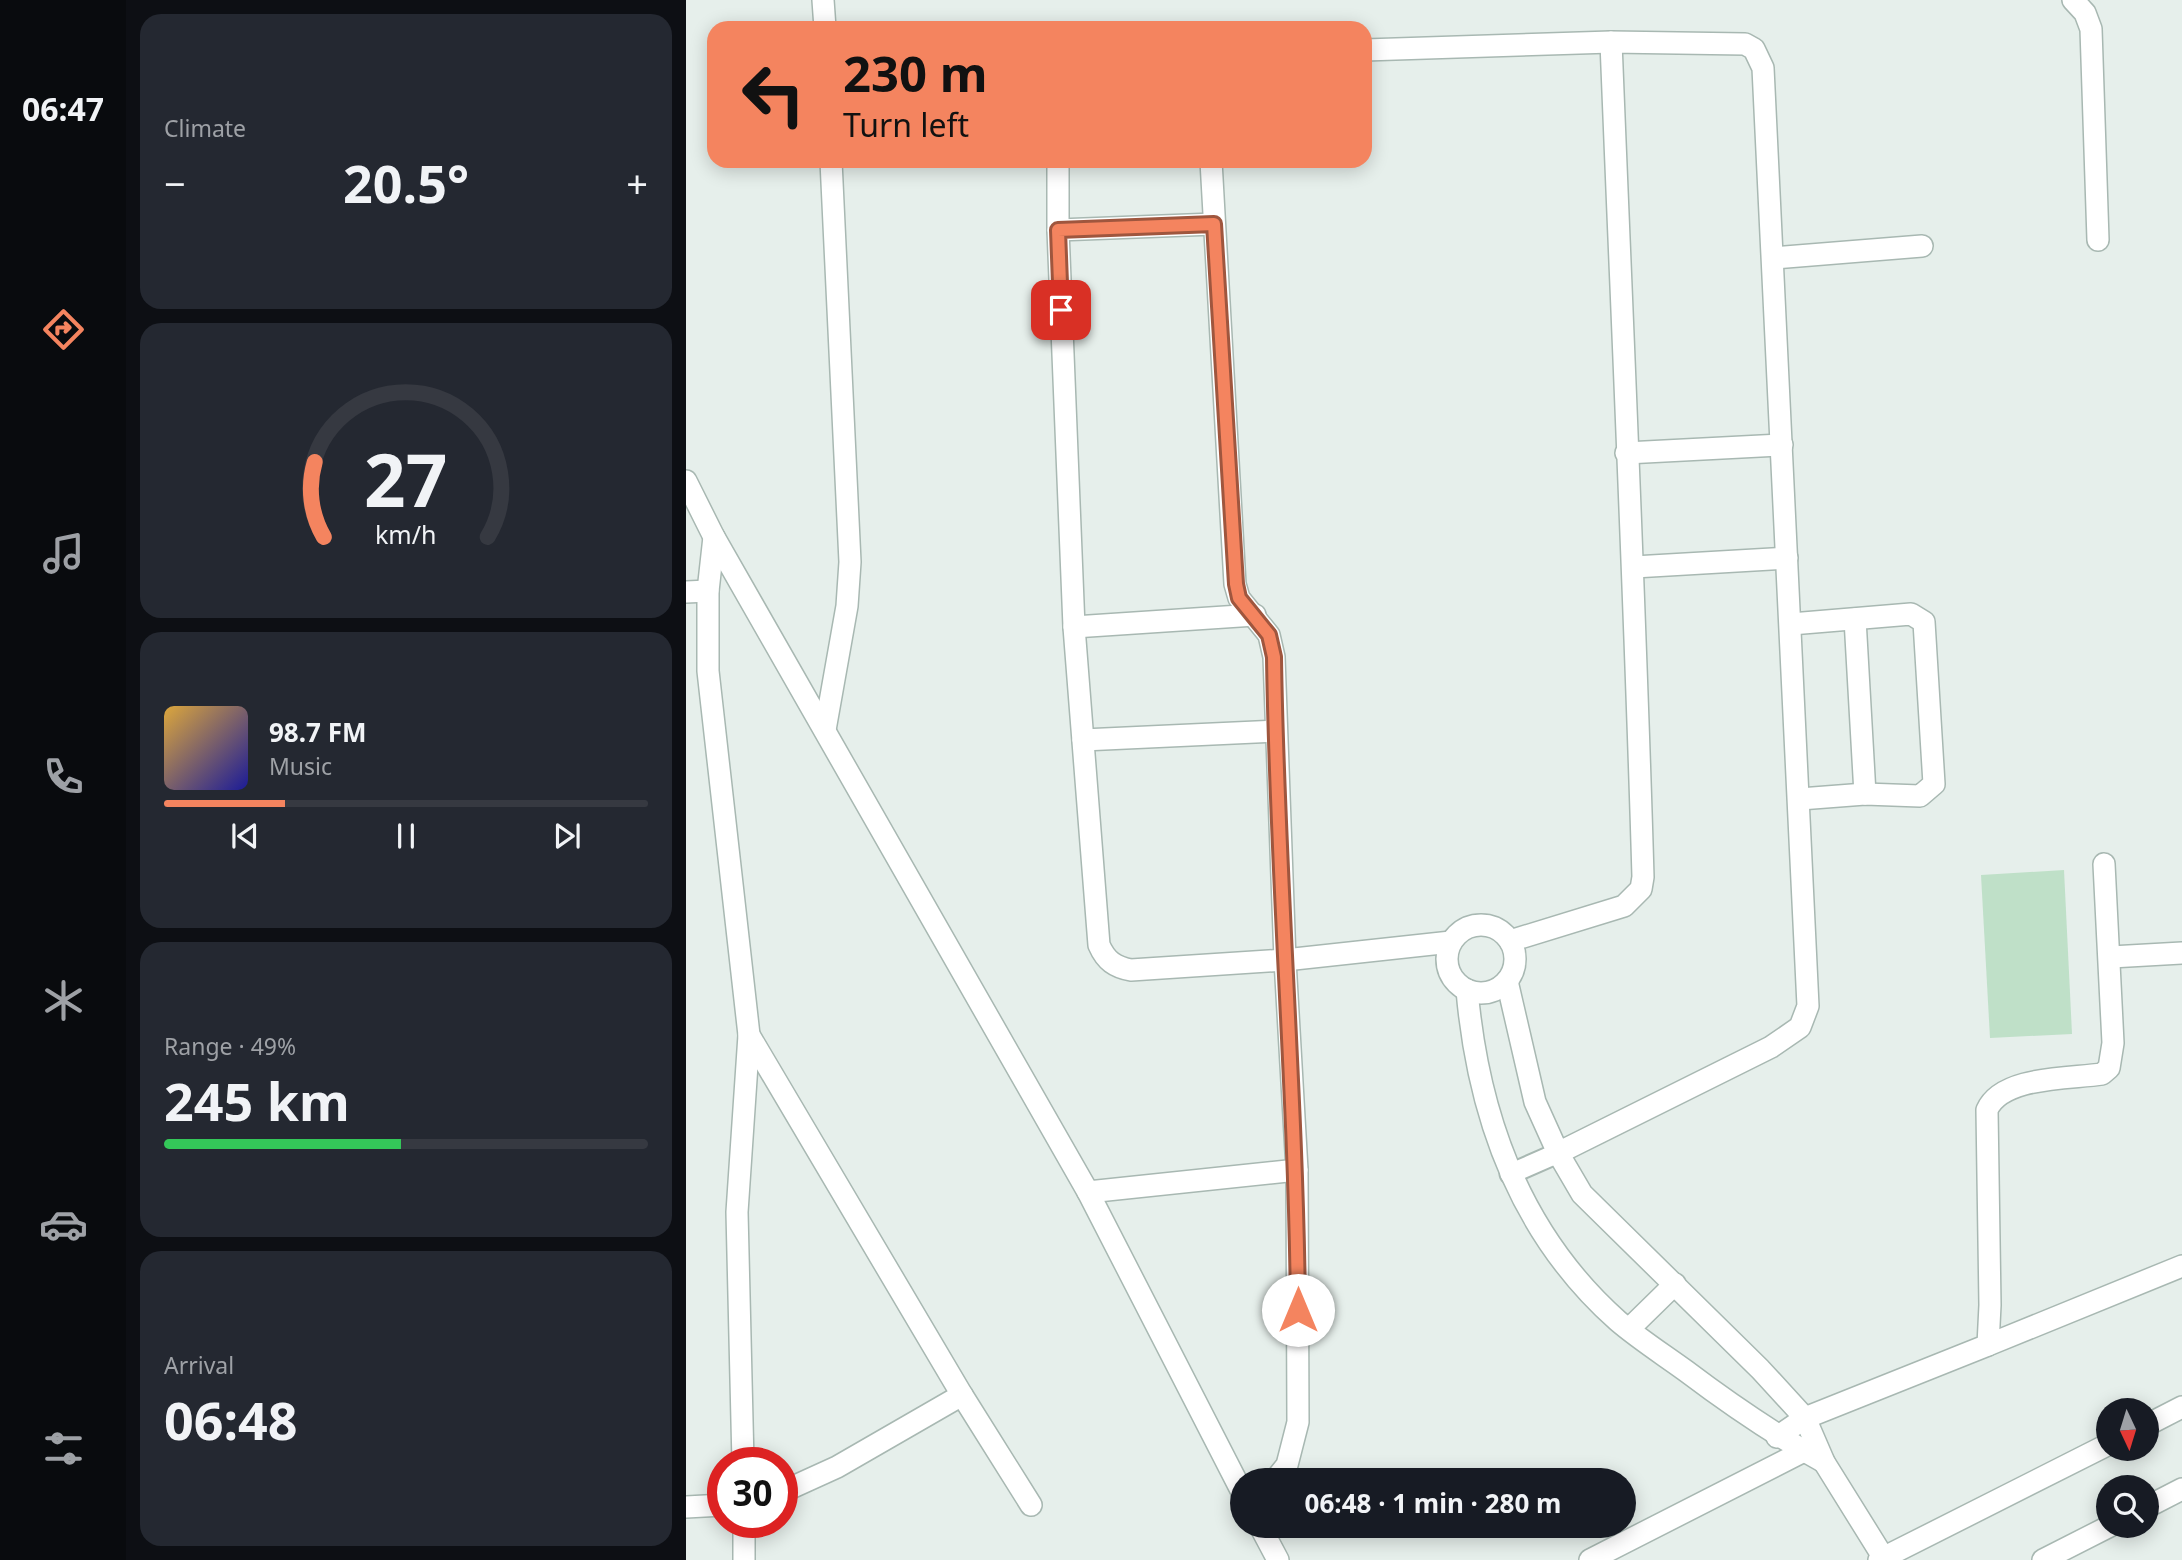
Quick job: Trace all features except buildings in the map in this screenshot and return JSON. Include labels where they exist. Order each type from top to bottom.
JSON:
[{"type":"street","points":[[824,0],[825,21]]},
{"type":"street","points":[[2073,0],[2085,13],[2091,29],[2098,240]]},
{"type":"street","points":[[1372,50],[1611,42],[1745,44],[1754,49],[1763,68],[1810,992],[1806,1017],[1800,1027],[1771,1047],[1558,1153]]},
{"type":"street","points":[[1510,941],[1624,906],[1641,889],[1634,567],[1626,453],[1611,42]]},
{"type":"street","points":[[825,730],[847,606],[850,562],[831,168]]},
{"type":"street","points":[[1058,168],[1058,230],[1074,627],[1099,945],[1104,956],[1117,967],[1131,970],[1285,960],[1451,942]]},
{"type":"street","points":[[1211,168],[1236,584],[1239,598],[1269,635],[1274,657],[1285,960],[1297,1170],[1298,1422],[1285,1468]]},
{"type":"street","points":[[1058,230],[1214,224]]},
{"type":"street","points":[[1773,258],[1922,246]]},
{"type":"street","points":[[1626,453],[1782,445]]},
{"type":"street","points":[[686,481],[714,537],[1088,1192],[1230,1469]]},
{"type":"street","points":[[714,537],[708,592],[708,671],[750,1035],[737,1212],[743,1447]]},
{"type":"street","points":[[1634,567],[1787,558]]},
{"type":"street","points":[[686,592],[708,592]]},
{"type":"street","points":[[1791,624],[1912,614],[1924,622],[1934,784],[1920,796],[1865,794],[1800,799]]},
{"type":"street","points":[[1074,627],[1255,615]]},
{"type":"street","points":[[1854,619],[1865,794]]},
{"type":"street","points":[[1083,740],[1276,731]]},
{"type":"street","points":[[1988,1345],[1987,1110],[1998,1093],[2015,1085],[2102,1074],[2109,1068],[2113,1043],[2111,957],[2104,863]]},
{"type":"street","points":[[1473,926],[1487,926],[1500,931],[1510,941],[1514,969],[1507,981],[1495,990],[1482,993],[1467,990],[1456,982],[1448,970],[1447,956],[1451,942],[1460,932],[1473,926]]},
{"type":"street","points":[[2111,957],[2182,953]]},
{"type":"street","points":[[1507,981],[1535,1102],[1558,1153],[1582,1194],[1675,1284],[1805,1418],[1824,1462],[1883,1559],[2096,1451]]},
{"type":"street","points":[[1467,990],[1472,1039],[1489,1117],[1510,1174],[1538,1228],[1595,1298],[1629,1329],[1777,1437],[1824,1462]]},
{"type":"street","points":[[750,1035],[962,1395],[1031,1505]]},
{"type":"street","points":[[1088,1192],[1297,1170]]},
{"type":"street","points":[[1777,1437],[1805,1418],[2182,1266]]},
{"type":"street","points":[[1629,1329],[1675,1284]]},
{"type":"street","points":[[798,1485],[836,1467],[962,1395]]},
{"type":"street","points":[[2160,1418],[2182,1407]]},
{"type":"street","points":[[1591,1560],[1804,1451]]},
{"type":"street","points":[[2159,1501],[2182,1489]]},
{"type":"street","points":[[686,1507],[707,1506]]},
{"type":"street","points":[[2043,1560],[2096,1533]]},
{"type":"street","points":[[744,1538],[744,1560]]},
{"type":"street","points":[[1266,1538],[1278,1560]]},
{"type":"lane","points":[[1510,1174],[1558,1153]]},
{"type":"green space","points":[[2064,870],[2072,1034],[1990,1038],[1981,875]]},
{"type":"route","points":[[1061,310],[1058,230],[1214,224],[1236,584],[1239,598],[1269,635],[1274,657],[1285,960],[1297,1170],[1298,1310]]}]
